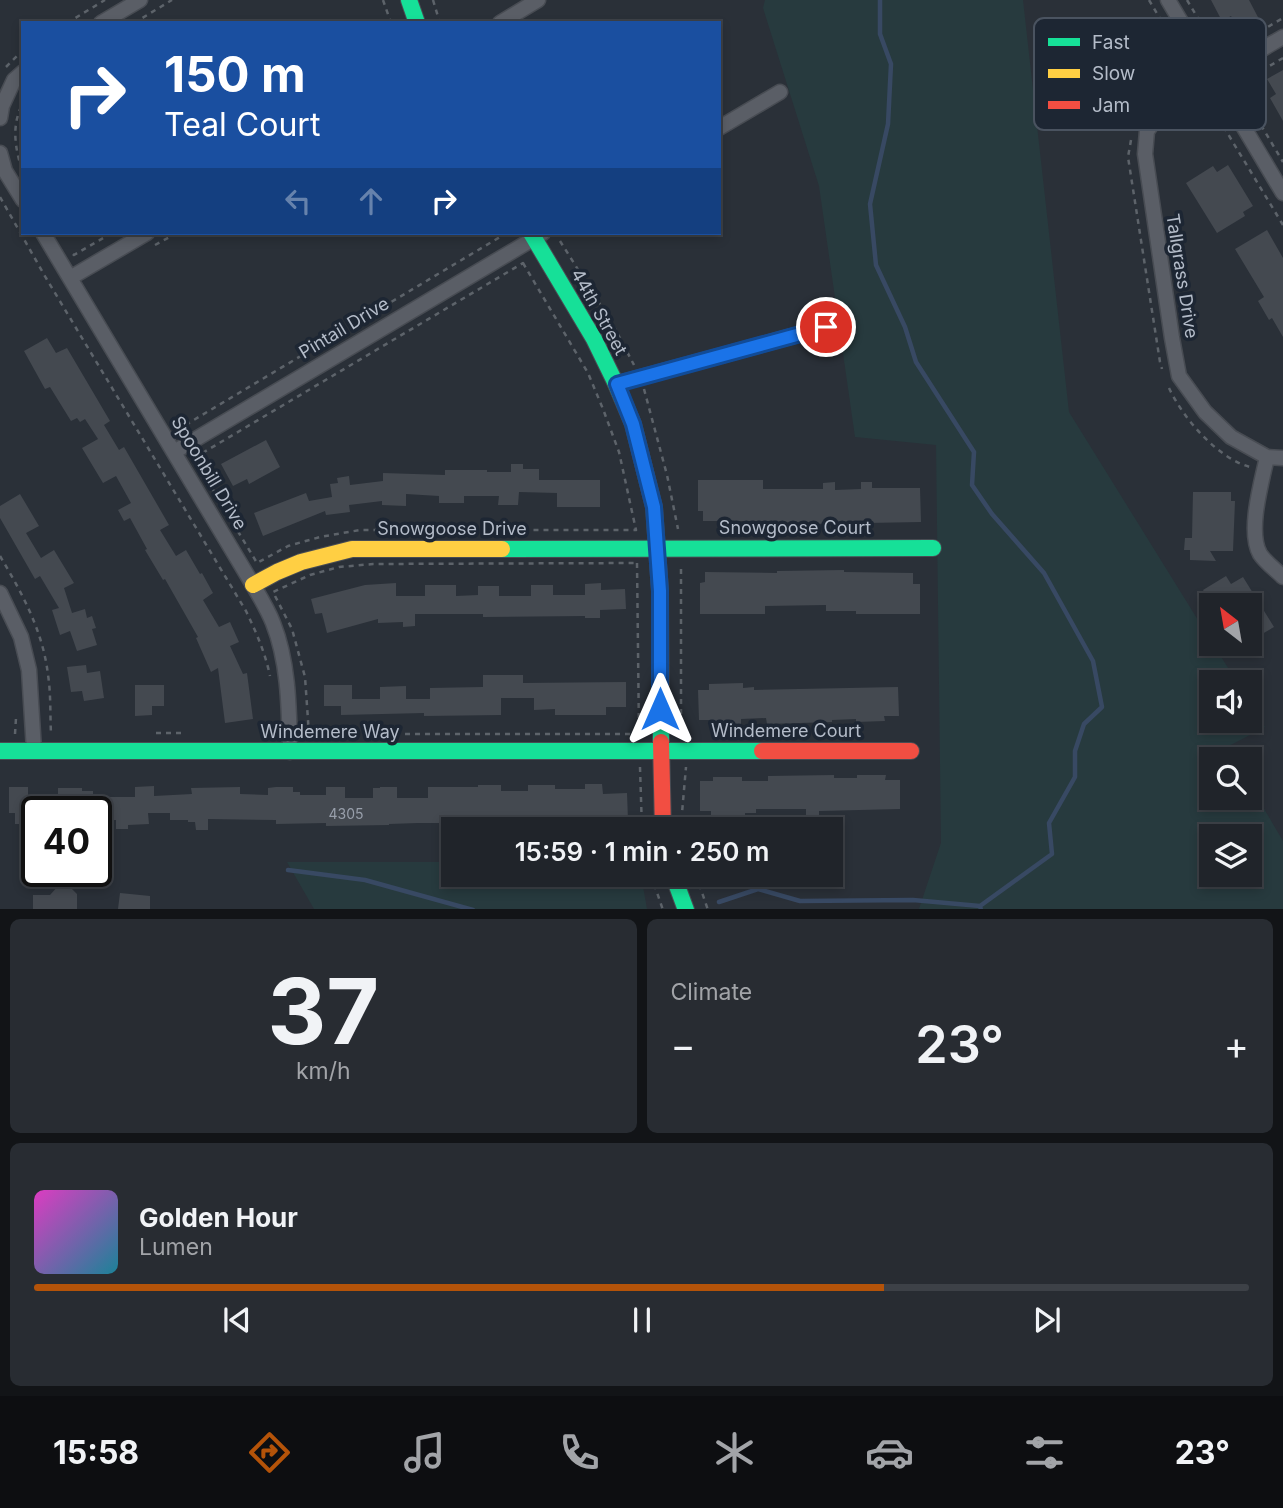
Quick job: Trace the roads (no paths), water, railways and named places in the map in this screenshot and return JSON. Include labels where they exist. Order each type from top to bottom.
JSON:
[{"type":"street","points":[[104,21],[139,0]]},
{"type":"street","points":[[408,0],[415,21]]},
{"type":"street","points":[[503,21],[538,0]]},
{"type":"street","points":[[1168,0],[1179,18]]},
{"type":"street","name":"Tallgrass Drive","points":[[1266,47],[1283,37]]},
{"type":"street","points":[[0,118],[13,79],[21,73]]},
{"type":"street","points":[[721,127],[780,92]]},
{"type":"street","name":"Tallgrass Drive","points":[[1148,130],[1144,153],[1179,376],[1205,412],[1231,437],[1268,457],[1283,458]]},
{"type":"street","points":[[1246,130],[1283,193]]},
{"type":"street","points":[[0,153],[5,171],[21,197]]},
{"type":"street","name":"Spoonbill Drive","points":[[44,235],[253,584],[274,624],[285,668],[290,752]]},
{"type":"street","name":"44th Street","points":[[536,235],[617,384],[633,424],[654,507],[660,591],[663,817]]},
{"type":"street","name":"Pintail Drive","points":[[174,452],[536,235]]},
{"type":"street","points":[[71,278],[151,239]]},
{"type":"street","points":[[617,384],[826,327]]},
{"type":"street","points":[[1268,457],[1254,529],[1259,553],[1283,577]]},
{"type":"street","name":"Snowgoose Court","points":[[657,547],[933,548]]},
{"type":"street","name":"Snowgoose Drive","points":[[253,584],[299,562],[352,549],[657,547]]},
{"type":"street","points":[[0,593],[21,637],[29,670],[34,750]]},
{"type":"street","name":"Windemere Court","points":[[661,750],[911,751]]},
{"type":"street","name":"Windemere Way","points":[[0,751],[661,750]]},
{"type":"street","points":[[678,887],[686,909]]},
{"type":"waterway","points":[[880,0],[880,34],[891,64],[888,124],[870,204],[876,265],[905,327],[916,362],[974,452],[972,485],[992,514],[1044,573],[1093,661],[1102,707],[1084,724],[1075,751],[1075,777],[1049,823],[1052,854],[980,906],[981,909]]},
{"type":"waterway","points":[[288,870],[365,880],[469,909]]},
{"type":"waterway","points":[[719,902],[758,889],[800,901],[913,900],[980,906]]}]
